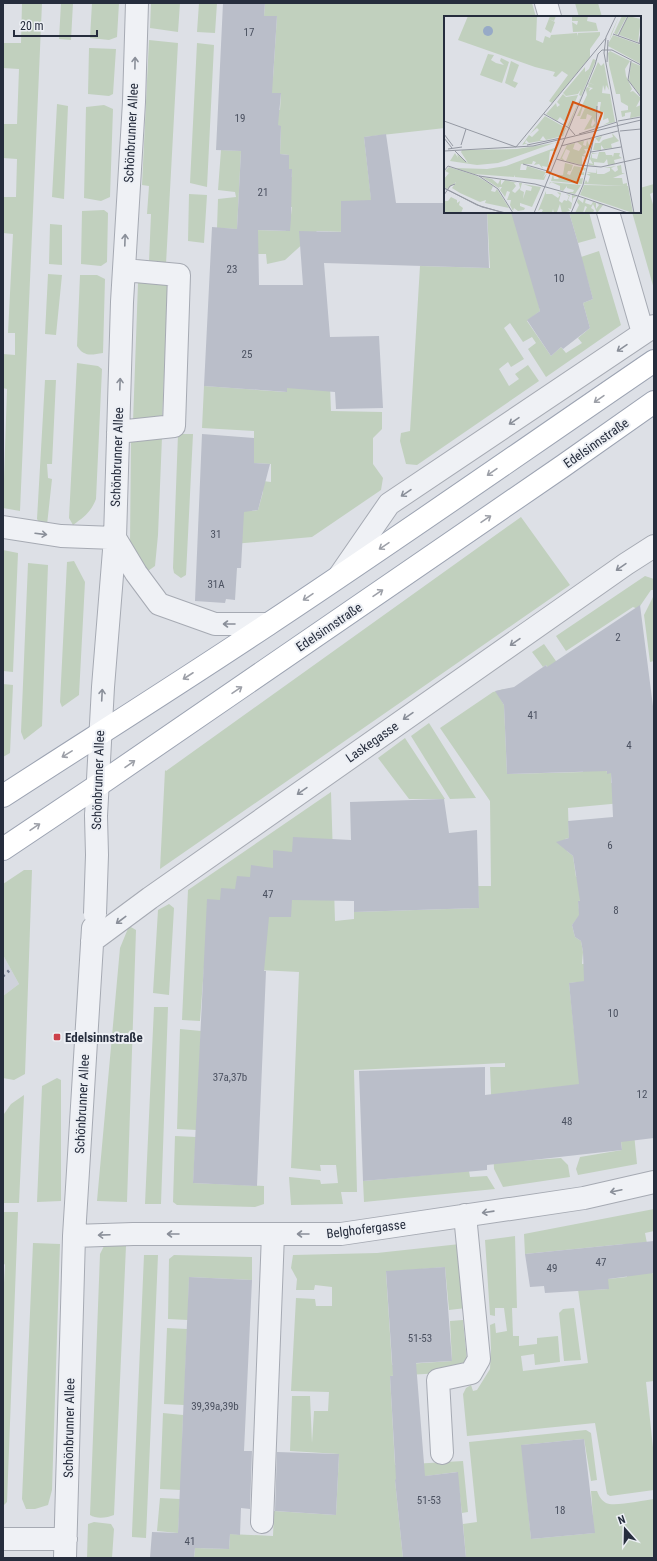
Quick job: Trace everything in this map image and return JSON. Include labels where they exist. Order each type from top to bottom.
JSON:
[{"type":"main road","points":[[3,796],[340,576],[654,360]]},
{"type":"main road","name":"Edelsinnstraße","points":[[3,849],[564,466],[654,402]]},
{"type":"street","name":"Schönbrunner Allee","points":[[66,1548],[74,1236],[94,914],[97,855],[97,786],[100,734],[115,538],[122,302],[134,102],[137,3]]},
{"type":"street","points":[[546,3],[550,16]]},
{"type":"street","points":[[340,576],[389,504],[649,330],[608,213]]},
{"type":"street","points":[[118,432],[174,426],[175,418],[179,275],[124,270]]},
{"type":"street","points":[[3,528],[60,536],[115,538],[136,573],[159,604],[215,624],[268,624]]},
{"type":"street","name":"Laskegasse","points":[[92,941],[156,893],[626,564],[654,546]]},
{"type":"street","name":"Belghofergasse","points":[[74,1236],[133,1234],[341,1234],[584,1198],[654,1182]]},
{"type":"street","points":[[442,1452],[438,1380],[471,1373],[479,1359],[465,1216]]},
{"type":"street","points":[[262,1522],[273,1234]]},
{"type":"street","points":[[3,1539],[66,1548]]},
{"type":"shaded area","points":[[3,955],[19,984],[3,996]]},
{"type":"green space","points":[[22,3],[42,3],[20,511],[3,508],[7,389],[3,388],[3,354],[15,355],[15,333],[8,333],[13,234],[3,233],[3,197],[16,197],[17,159],[3,158],[3,124],[17,124],[19,69],[3,68],[3,43],[21,43]]},
{"type":"green space","points":[[61,3],[73,3],[71,40],[59,39]]},
{"type":"green space","points":[[92,3],[119,3],[117,37],[109,40],[90,38]]},
{"type":"green space","points":[[151,3],[180,3],[178,32],[150,28]]},
{"type":"green space","points":[[199,3],[217,3],[215,33],[197,32]]},
{"type":"green space","points":[[265,3],[532,3],[536,16],[444,16],[444,128],[364,137],[375,233],[317,231],[285,260],[267,264],[266,254],[254,254],[256,230],[286,231],[287,215],[291,215],[292,207],[287,207],[288,177],[292,177],[292,169],[289,169],[289,155],[280,154],[281,126],[262,125],[262,110],[280,110],[281,94],[261,93],[273,78],[277,16],[264,16]]},
{"type":"green space","points":[[575,3],[598,3],[602,16],[579,16]]},
{"type":"green space","points":[[149,40],[178,43],[166,264],[149,262],[151,214],[147,214],[149,186],[142,185]]},
{"type":"green space","points":[[197,43],[214,45],[207,187],[190,183]]},
{"type":"green space","points":[[89,48],[116,49],[113,94],[109,96],[88,94]]},
{"type":"green space","points":[[57,104],[68,106],[64,199],[52,197]]},
{"type":"green space","points":[[104,105],[113,109],[110,197],[101,201],[84,198],[86,107]]},
{"type":"green space","points":[[221,150],[241,151],[237,229],[217,228],[218,199],[236,197],[235,192],[218,190]]},
{"type":"green space","points":[[654,184],[654,192],[650,194],[654,208],[654,289],[632,213],[641,213],[641,188]]},
{"type":"green space","points":[[189,194],[207,195],[204,243],[188,241]]},
{"type":"green space","points":[[104,210],[108,213],[107,262],[101,266],[81,264],[82,211]]},
{"type":"green space","points":[[487,213],[519,213],[540,311],[527,321],[551,356],[561,347],[566,353],[582,343],[578,338],[590,328],[583,303],[593,299],[581,257],[599,251],[621,325],[546,377],[528,349],[536,343],[532,337],[523,342],[510,323],[504,328],[524,359],[511,367],[508,362],[499,369],[509,386],[519,379],[515,374],[528,365],[539,381],[417,465],[406,464],[400,441],[401,433],[410,431],[420,266],[490,268]]},
{"type":"green space","points":[[569,213],[589,213],[596,238],[578,243]]},
{"type":"green space","points":[[50,224],[62,225],[62,265],[49,264]]},
{"type":"green space","points":[[48,274],[62,275],[56,335],[45,334]]},
{"type":"green space","points":[[80,275],[97,275],[105,279],[103,353],[91,355],[85,354],[77,346]]},
{"type":"green space","points":[[168,282],[162,422],[133,422],[138,283]]},
{"type":"green space","points":[[328,333],[331,411],[382,412],[382,429],[373,438],[373,464],[383,478],[381,490],[312,537],[233,544],[227,523],[251,507],[252,511],[258,510],[263,492],[263,481],[271,482],[271,464],[254,463],[254,431],[202,428],[204,386],[286,392],[287,388]]},
{"type":"green space","points":[[77,363],[98,366],[102,369],[96,499],[87,514],[73,525],[69,518]]},
{"type":"green space","points":[[45,380],[56,380],[52,464],[47,464],[48,478],[52,479],[47,525],[39,522],[37,519]]},
{"type":"green space","points":[[178,434],[193,434],[186,575],[181,578],[174,573],[173,568]]},
{"type":"green space","points":[[162,437],[158,535],[155,566],[145,573],[130,544],[131,440]]},
{"type":"green space","points":[[521,517],[570,585],[160,869],[165,770],[166,771]]},
{"type":"green space","points":[[3,550],[18,553],[13,672],[3,671]]},
{"type":"green space","points":[[74,561],[85,582],[79,695],[62,707],[60,702],[67,562]]},
{"type":"green space","points":[[28,563],[48,565],[42,726],[24,740],[21,732]]},
{"type":"green space","points":[[645,576],[654,579],[654,590],[651,590],[638,609],[633,607],[566,651],[556,636]]},
{"type":"green space","points":[[653,597],[654,661],[650,662],[644,615]]},
{"type":"green space","points":[[544,644],[582,698],[590,693],[593,696],[598,692],[603,695],[606,716],[601,718],[607,773],[611,773],[611,783],[654,778],[654,800],[568,808],[569,838],[565,839],[567,851],[573,856],[576,877],[620,872],[621,884],[625,884],[627,899],[618,897],[605,901],[602,898],[578,901],[580,919],[576,920],[572,925],[575,937],[581,941],[583,952],[582,964],[654,957],[654,975],[569,983],[576,1048],[625,1042],[637,1164],[578,1175],[576,1169],[580,1157],[622,1150],[614,1081],[512,1092],[520,1161],[561,1158],[568,1165],[570,1177],[503,1187],[494,1169],[490,1067],[505,1067],[505,1063],[354,1070],[357,1192],[341,1192],[343,1204],[291,1205],[289,1177],[320,1180],[321,1184],[338,1183],[336,1165],[320,1165],[321,1171],[291,1168],[299,972],[204,967],[200,1021],[182,1020],[188,890],[331,792],[335,921],[354,919],[354,912],[479,908],[478,886],[491,886],[490,801],[440,728],[493,692],[504,689],[500,698],[504,705],[507,774],[583,772],[583,742],[579,742],[577,728],[559,729],[559,734],[550,735],[549,723],[574,706],[546,665],[543,667],[532,652]]},
{"type":"green space","points":[[3,684],[13,685],[10,753],[3,757]]},
{"type":"green space","points":[[429,723],[476,798],[450,799],[411,736]]},
{"type":"green space","points":[[405,738],[445,799],[409,799],[378,758]]},
{"type":"green space","points":[[24,870],[32,870],[25,1074],[14,1080],[3,1078],[3,996],[19,984],[3,955],[3,884]]},
{"type":"green space","points":[[169,904],[174,908],[169,995],[153,993],[158,910]]},
{"type":"green space","points":[[129,926],[136,930],[127,1202],[97,1201],[120,948]]},
{"type":"green space","points":[[154,1007],[168,1007],[161,1204],[145,1204]]},
{"type":"green space","points":[[180,1029],[201,1031],[197,1130],[177,1129]]},
{"type":"green space","points":[[57,1078],[61,1080],[61,1201],[37,1202],[42,1086]]},
{"type":"green space","points":[[24,1095],[19,1203],[3,1203],[4,1114],[11,1104]]},
{"type":"green space","points":[[175,1136],[196,1137],[193,1183],[264,1186],[264,1204],[255,1207],[177,1205],[173,1202]]},
{"type":"green space","points":[[469,1171],[470,1177],[487,1176],[495,1189],[364,1202],[363,1181]]},
{"type":"green space","points":[[654,1209],[654,1231],[645,1233],[654,1280],[654,1381],[646,1382],[654,1457],[654,1490],[610,1496],[607,1494],[595,1423],[467,1436],[463,1394],[466,1388],[471,1385],[473,1391],[477,1390],[490,1369],[490,1325],[495,1323],[496,1333],[507,1331],[504,1308],[495,1308],[495,1316],[490,1315],[485,1240],[515,1236],[517,1308],[512,1308],[513,1336],[519,1336],[519,1346],[537,1344],[537,1338],[558,1336],[560,1362],[535,1365],[534,1354],[521,1356],[523,1371],[588,1363],[577,1282],[594,1290],[608,1289],[608,1279],[627,1277],[624,1244],[525,1254],[524,1234]]},
{"type":"green space","points":[[3,1212],[18,1212],[7,1502],[3,1506],[3,1301],[5,1265],[3,1262]]},
{"type":"green space","points":[[33,1243],[60,1244],[52,1490],[48,1505],[35,1509],[26,1509],[22,1499]]},
{"type":"green space","points":[[460,1244],[466,1308],[449,1310],[445,1267],[386,1272],[392,1365],[452,1361],[450,1321],[463,1320],[467,1360],[459,1372],[390,1376],[395,1465],[463,1461],[468,1512],[462,1513],[457,1472],[395,1480],[403,1558],[194,1558],[195,1548],[229,1549],[230,1534],[273,1536],[274,1511],[336,1515],[339,1454],[290,1451],[292,1396],[310,1396],[312,1443],[314,1411],[328,1411],[329,1392],[291,1391],[296,1298],[315,1299],[316,1306],[332,1306],[332,1287],[315,1285],[314,1290],[296,1290],[297,1279],[291,1268],[293,1255],[377,1253]]},
{"type":"green space","points":[[104,1246],[126,1246],[114,1515],[102,1518],[90,1515],[100,1254]]},
{"type":"green space","points":[[144,1255],[158,1255],[146,1538],[132,1537]]},
{"type":"green space","points":[[174,1255],[252,1257],[252,1280],[189,1277],[188,1320],[168,1319],[169,1259]]},
{"type":"green space","points":[[574,1308],[581,1360],[564,1361],[559,1313],[563,1309]]},
{"type":"green space","points":[[167,1328],[187,1329],[184,1405],[164,1404]]},
{"type":"green space","points":[[163,1413],[183,1415],[181,1490],[160,1489]]},
{"type":"green space","points":[[586,1430],[591,1433],[597,1480],[591,1481],[584,1439],[522,1445],[531,1539],[594,1533],[591,1491],[597,1491],[603,1501],[610,1504],[622,1504],[654,1499],[654,1558],[466,1558],[463,1524],[477,1522],[469,1442]]},
{"type":"green space","points":[[160,1498],[180,1499],[178,1533],[157,1531]]},
{"type":"green space","points":[[94,1522],[111,1524],[114,1529],[112,1558],[87,1558],[88,1524]]},
{"type":"building","points":[[223,3],[265,3],[264,16],[277,16],[272,93],[281,93],[278,125],[281,126],[280,154],[289,155],[289,169],[292,169],[291,218],[290,231],[258,230],[259,285],[303,285],[299,231],[341,232],[341,201],[371,200],[364,137],[386,134],[396,203],[444,203],[444,213],[487,213],[489,268],[324,263],[330,337],[379,336],[383,408],[336,409],[335,392],[287,388],[287,392],[204,386],[212,227],[237,229],[241,151],[216,150]]},
{"type":"building","points":[[511,213],[569,213],[593,299],[583,303],[590,328],[563,349],[561,347],[551,356],[527,320],[540,311]]},
{"type":"building","points":[[202,434],[254,438],[254,463],[270,464],[258,510],[244,512],[241,568],[237,568],[235,600],[226,599],[225,603],[195,601]]},
{"type":"building","points":[[640,605],[654,714],[654,1138],[621,1142],[622,1150],[487,1165],[487,1170],[363,1181],[359,1071],[485,1067],[485,1095],[579,1084],[569,983],[584,981],[581,941],[575,937],[572,925],[579,915],[578,901],[580,901],[573,856],[556,842],[569,838],[568,821],[613,817],[611,773],[607,774],[607,771],[507,774],[504,705],[495,691],[514,687],[546,665],[547,667]]},
{"type":"building","points":[[444,799],[449,833],[477,830],[479,908],[354,912],[354,901],[292,900],[291,917],[269,917],[264,971],[266,971],[257,1186],[193,1183],[207,899],[220,900],[221,888],[235,889],[237,876],[250,877],[251,865],[273,868],[273,850],[292,852],[293,837],[351,840],[350,802]]},
{"type":"building","points":[[654,1241],[654,1273],[608,1279],[609,1289],[545,1293],[544,1286],[530,1287],[525,1254]]},
{"type":"building","points":[[445,1267],[452,1361],[416,1363],[425,1476],[458,1472],[466,1558],[403,1558],[395,1480],[390,1376],[393,1376],[386,1271]]},
{"type":"building","points":[[189,1277],[252,1280],[244,1451],[252,1451],[250,1509],[241,1508],[240,1535],[230,1534],[229,1549],[195,1548],[194,1558],[150,1558],[152,1532],[178,1533]]},
{"type":"building","points":[[584,1439],[595,1533],[531,1539],[521,1445]]},
{"type":"building","points":[[277,1452],[339,1454],[336,1515],[275,1511]]},
{"type":"railway","points":[[3,976],[11,969]]},
{"type":"place","name":"Edelsinnstraße","points":[[57,1037]]}]
